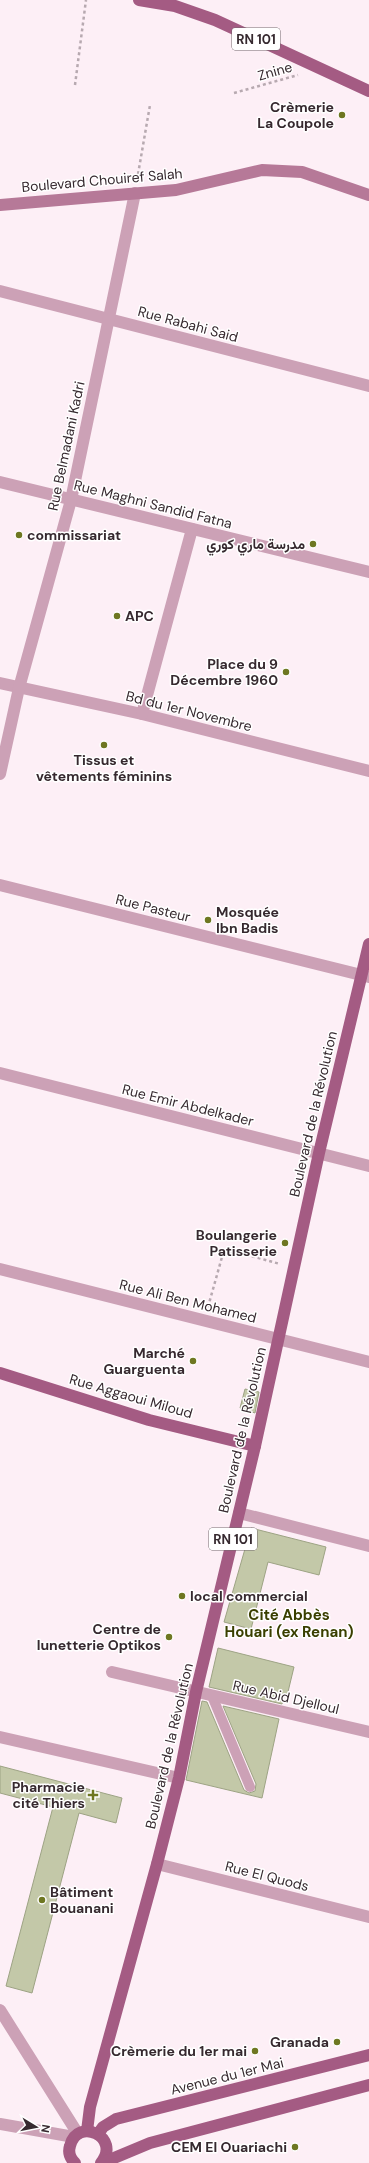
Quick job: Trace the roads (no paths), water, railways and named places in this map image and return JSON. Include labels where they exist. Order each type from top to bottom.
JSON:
[{"type":"main road","name":"RN 101","points":[[139,0],[175,6],[215,20],[322,68],[369,91]]},
{"type":"main road","name":"Boulevard Chouiref Salah","points":[[0,205],[176,190],[262,170],[302,172],[369,195]]},
{"type":"main road","name":"Boulevard de la Révolution","points":[[73,2162],[69,2148],[84,2134],[90,2107],[158,1864],[180,1778],[196,1692],[255,1446],[319,1153],[365,976],[369,944]]},
{"type":"main road","name":"Rue Aggaoui Miloud","points":[[0,1373],[150,1420],[255,1446]]},
{"type":"main road","name":"Avenue du 1er Mai","points":[[84,2134],[103,2127],[116,2119],[369,2055]]},
{"type":"main road","points":[[101,2163],[150,2143],[369,2086]]},
{"type":"main road","points":[[84,2134],[105,2142],[105,2158],[101,2163]]},
{"type":"street","name":"Rue Belmadani Kadri","points":[[0,774],[19,688],[71,500],[135,193]]},
{"type":"street","name":"Rue Rabahi Said","points":[[0,290],[369,386]]},
{"type":"street","name":"Rue Maghni Sandid Fatna","points":[[0,482],[369,572]]},
{"type":"street","points":[[142,714],[192,529]]},
{"type":"street","name":"Bd du 1er Novembre","points":[[0,683],[142,714],[369,771]]},
{"type":"street","name":"Rue Pasteur","points":[[0,885],[365,976]]},
{"type":"street","name":"Rue Emir Abdelkader","points":[[0,1073],[369,1166]]},
{"type":"street","name":"Rue Ali Ben Mohamed","points":[[0,1269],[369,1362]]},
{"type":"street","points":[[239,1513],[369,1546]]},
{"type":"street","name":"Rue Abid Djelloul","points":[[112,1672],[369,1732]]},
{"type":"street","points":[[0,1737],[180,1778]]},
{"type":"street","name":"Rue El Quods","points":[[158,1864],[369,1918]]},
{"type":"street","points":[[0,2010],[84,2134]]},
{"type":"street","points":[[0,2124],[84,2134]]},
{"type":"lane","points":[[212,1696],[250,1787]]},
{"type":"place","name":"Crèmerie La Coupole","points":[[342,115]]},
{"type":"place","name":"commissariat","points":[[19,535]]},
{"type":"place","name":"مدرسة ماري كوري","points":[[313,544]]},
{"type":"place","name":"APC","points":[[117,616]]},
{"type":"place","name":"Place du 9 Décembre 1960","points":[[286,672]]},
{"type":"place","name":"Tissus et vêtements féminins","points":[[104,745]]},
{"type":"place","name":"Mosquée Ibn Badis","points":[[208,920]]},
{"type":"place","name":"Boulangerie Patisserie","points":[[285,1243]]},
{"type":"place","name":"Marché Guarguenta","points":[[193,1361]]},
{"type":"place","name":"local commercial","points":[[182,1596]]},
{"type":"place","name":"Centre de lunetterie Optikos","points":[[169,1637]]},
{"type":"place","name":"Pharmacie cité Thiers","points":[[93,1795]]},
{"type":"place","name":"Bâtiment Bouanani","points":[[42,1900]]},
{"type":"place","name":"Granada","points":[[337,2042]]},
{"type":"place","name":"Crèmerie du 1er mai","points":[[255,2051]]},
{"type":"place","name":"CEM El Ouariachi","points":[[295,2147]]},
{"type":"district","name":"Cité Abbès Houari (ex Renan)","points":[[289,1624]]}]
